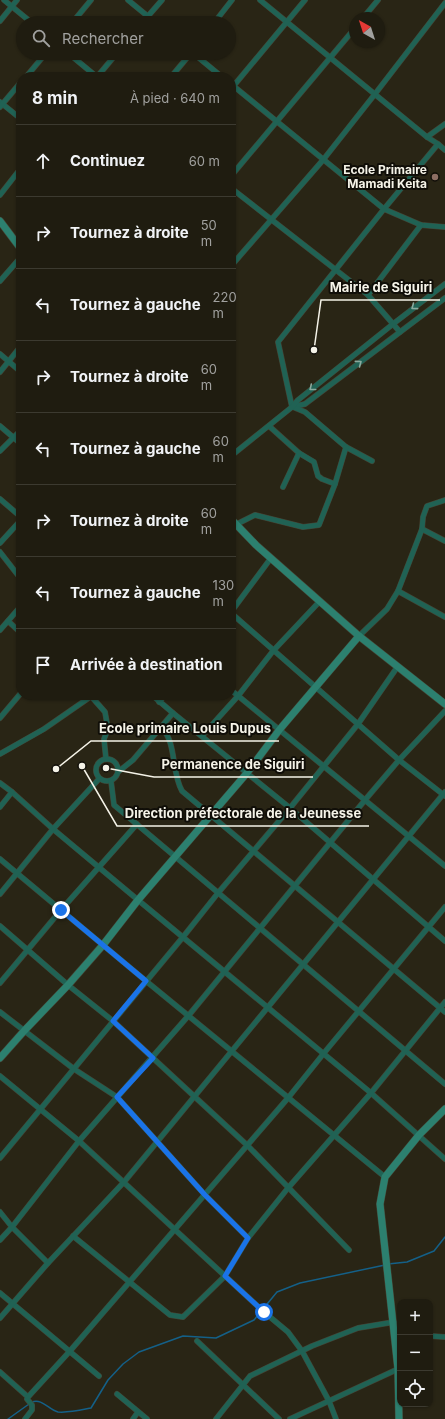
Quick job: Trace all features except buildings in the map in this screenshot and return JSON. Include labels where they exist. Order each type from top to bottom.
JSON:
[{"type":"street","points":[[4,0],[24,16]]},
{"type":"street","points":[[0,21],[17,0]]},
{"type":"street","points":[[78,16],[91,0]]},
{"type":"street","points":[[128,0],[148,16],[162,0]]},
{"type":"street","points":[[219,16],[232,0]]},
{"type":"street","points":[[260,0],[427,137],[445,150]]},
{"type":"street","points":[[236,82],[305,0]]},
{"type":"street","points":[[368,12],[378,0]]},
{"type":"street","points":[[236,260],[323,160],[445,3]]},
{"type":"street","points":[[236,170],[349,36]]},
{"type":"street","points":[[30,72],[40,60]]},
{"type":"street","points":[[76,60],[91,72]]},
{"type":"street","points":[[101,72],[111,60]]},
{"type":"street","points":[[175,72],[186,60]]},
{"type":"street","points":[[201,60],[216,72]]},
{"type":"street","points":[[16,88],[1,104],[16,115]]},
{"type":"street","points":[[236,90],[384,209],[421,225],[445,228]]},
{"type":"street","points":[[427,137],[445,124]]},
{"type":"street","points":[[292,407],[278,342],[438,144]]},
{"type":"street","points":[[0,195],[16,174]]},
{"type":"street","points":[[236,192],[368,295],[400,332]]},
{"type":"street","points":[[0,221],[16,242]]},
{"type":"street","points":[[368,295],[421,225]]},
{"type":"street","points":[[0,281],[16,263]]},
{"type":"street","points":[[236,452],[292,407],[298,400],[445,284]]},
{"type":"street","points":[[292,407],[306,404],[445,298]]},
{"type":"street","points":[[0,372],[16,352]]},
{"type":"street","points":[[0,354],[16,368]]},
{"type":"street","points":[[292,407],[305,412],[346,447],[372,461]]},
{"type":"street","points":[[0,426],[16,440]]},
{"type":"street","points":[[269,426],[299,453],[314,462],[318,476],[335,484]]},
{"type":"street","points":[[0,451],[16,435]]},
{"type":"street","points":[[346,447],[335,484],[319,525],[303,527],[255,515],[237,524],[256,545],[359,636],[445,704]]},
{"type":"street","points":[[283,487],[299,453]]},
{"type":"street","points":[[0,499],[16,512]]},
{"type":"street","points":[[0,1058],[103,945],[138,900],[247,773],[280,729],[315,687],[359,636],[387,609],[398,591],[422,529],[423,516],[428,506],[445,500]]},
{"type":"street","points":[[0,543],[16,525]]},
{"type":"street","points":[[422,529],[445,541]]},
{"type":"street","points":[[0,552],[16,573]]},
{"type":"street","points":[[236,606],[271,558]]},
{"type":"street","points":[[398,591],[445,617]]},
{"type":"street","points":[[320,601],[273,651],[238,696],[445,866]]},
{"type":"street","points":[[0,630],[16,612]]},
{"type":"street","points":[[0,1318],[48,1263],[124,1182],[158,1142],[232,1050],[444,794],[399,760],[236,618]]},
{"type":"street","points":[[8,621],[16,628]]},
{"type":"street","points":[[1,1156],[290,808],[358,724],[398,666]]},
{"type":"street","points":[[1,715],[16,698]]},
{"type":"street","points":[[0,754],[44,729],[85,700]]},
{"type":"street","points":[[94,700],[105,712],[108,729],[104,739],[106,759]]},
{"type":"street","points":[[158,700],[290,808],[445,941]]},
{"type":"street","points":[[202,736],[234,700]]},
{"type":"street","points":[[0,1240],[12,1227],[79,1141],[189,1016],[365,800],[399,760],[445,711]]},
{"type":"street","points":[[118,772],[116,764],[106,759],[99,762],[97,765],[96,773],[99,779],[105,782],[114,779],[118,772],[133,760],[173,713]]},
{"type":"street","points":[[161,727],[166,731],[169,739],[178,784],[182,791],[445,1012]]},
{"type":"street","points":[[0,894],[53,829],[99,779]]},
{"type":"street","points":[[111,781],[114,805],[445,1084]]},
{"type":"street","points":[[0,783],[98,867],[324,1053],[420,1135],[445,1159]]},
{"type":"street","points":[[0,807],[12,792]]},
{"type":"street","points":[[0,983],[136,824]]},
{"type":"street","points":[[0,859],[385,1177]]},
{"type":"street","points":[[27,1398],[70,1351],[248,1146],[445,907]]},
{"type":"street","points":[[0,926],[68,985],[113,1021],[248,1146],[349,1250]]},
{"type":"street","points":[[73,1236],[170,1315],[183,1317],[225,1276],[248,1238],[288,1188],[371,1093],[445,1002]]},
{"type":"street","points":[[0,1012],[74,1068],[117,1097],[205,1195],[248,1238]]},
{"type":"street","points":[[0,1076],[79,1141],[262,1310],[288,1332],[302,1351],[336,1419]]},
{"type":"street","points":[[397,1334],[394,1322],[380,1204],[385,1177],[420,1135],[445,1109]]},
{"type":"street","points":[[0,1212],[12,1227],[48,1263]]},
{"type":"street","points":[[0,1293],[99,1376]]},
{"type":"street","points":[[216,1419],[250,1376],[302,1351],[358,1328],[394,1322]]},
{"type":"street","points":[[433,1336],[445,1337]]},
{"type":"street","points":[[197,1341],[279,1419]]},
{"type":"street","points":[[290,1419],[397,1369]]},
{"type":"street","points":[[398,1371],[399,1419]]},
{"type":"street","points":[[0,1372],[27,1398],[32,1405],[32,1410],[25,1419]]},
{"type":"street","points":[[117,1394],[147,1419]]},
{"type":"street","points":[[133,1419],[138,1412]]},
{"type":"waterway","points":[[388,1264],[407,1262],[434,1251],[445,1237]]},
{"type":"waterway","points":[[32,1402],[36,1401],[42,1403],[58,1412],[71,1412],[91,1408],[108,1380],[123,1364],[139,1352],[183,1336],[216,1338],[254,1320],[277,1292],[300,1283],[385,1265]]},
{"type":"waterway","points":[[8,1419],[29,1404]]},
{"type":"place","name":"Ecole Primaire Mamadi Keita","points":[[435,177]]},
{"type":"place","name":"Mairie de Siguiri","points":[[314,350]]},
{"type":"place","name":"Direction préfectorale de la Jeunesse","points":[[82,766]]},
{"type":"place","name":"Permanence de Siguiri","points":[[106,768]]},
{"type":"place","name":"Ecole primaire Louis Dupus","points":[[56,769]]},
{"type":"route","points":[[61,910],[146,981],[113,1021],[153,1058],[117,1097],[205,1195],[248,1238],[225,1276],[264,1312]]}]
